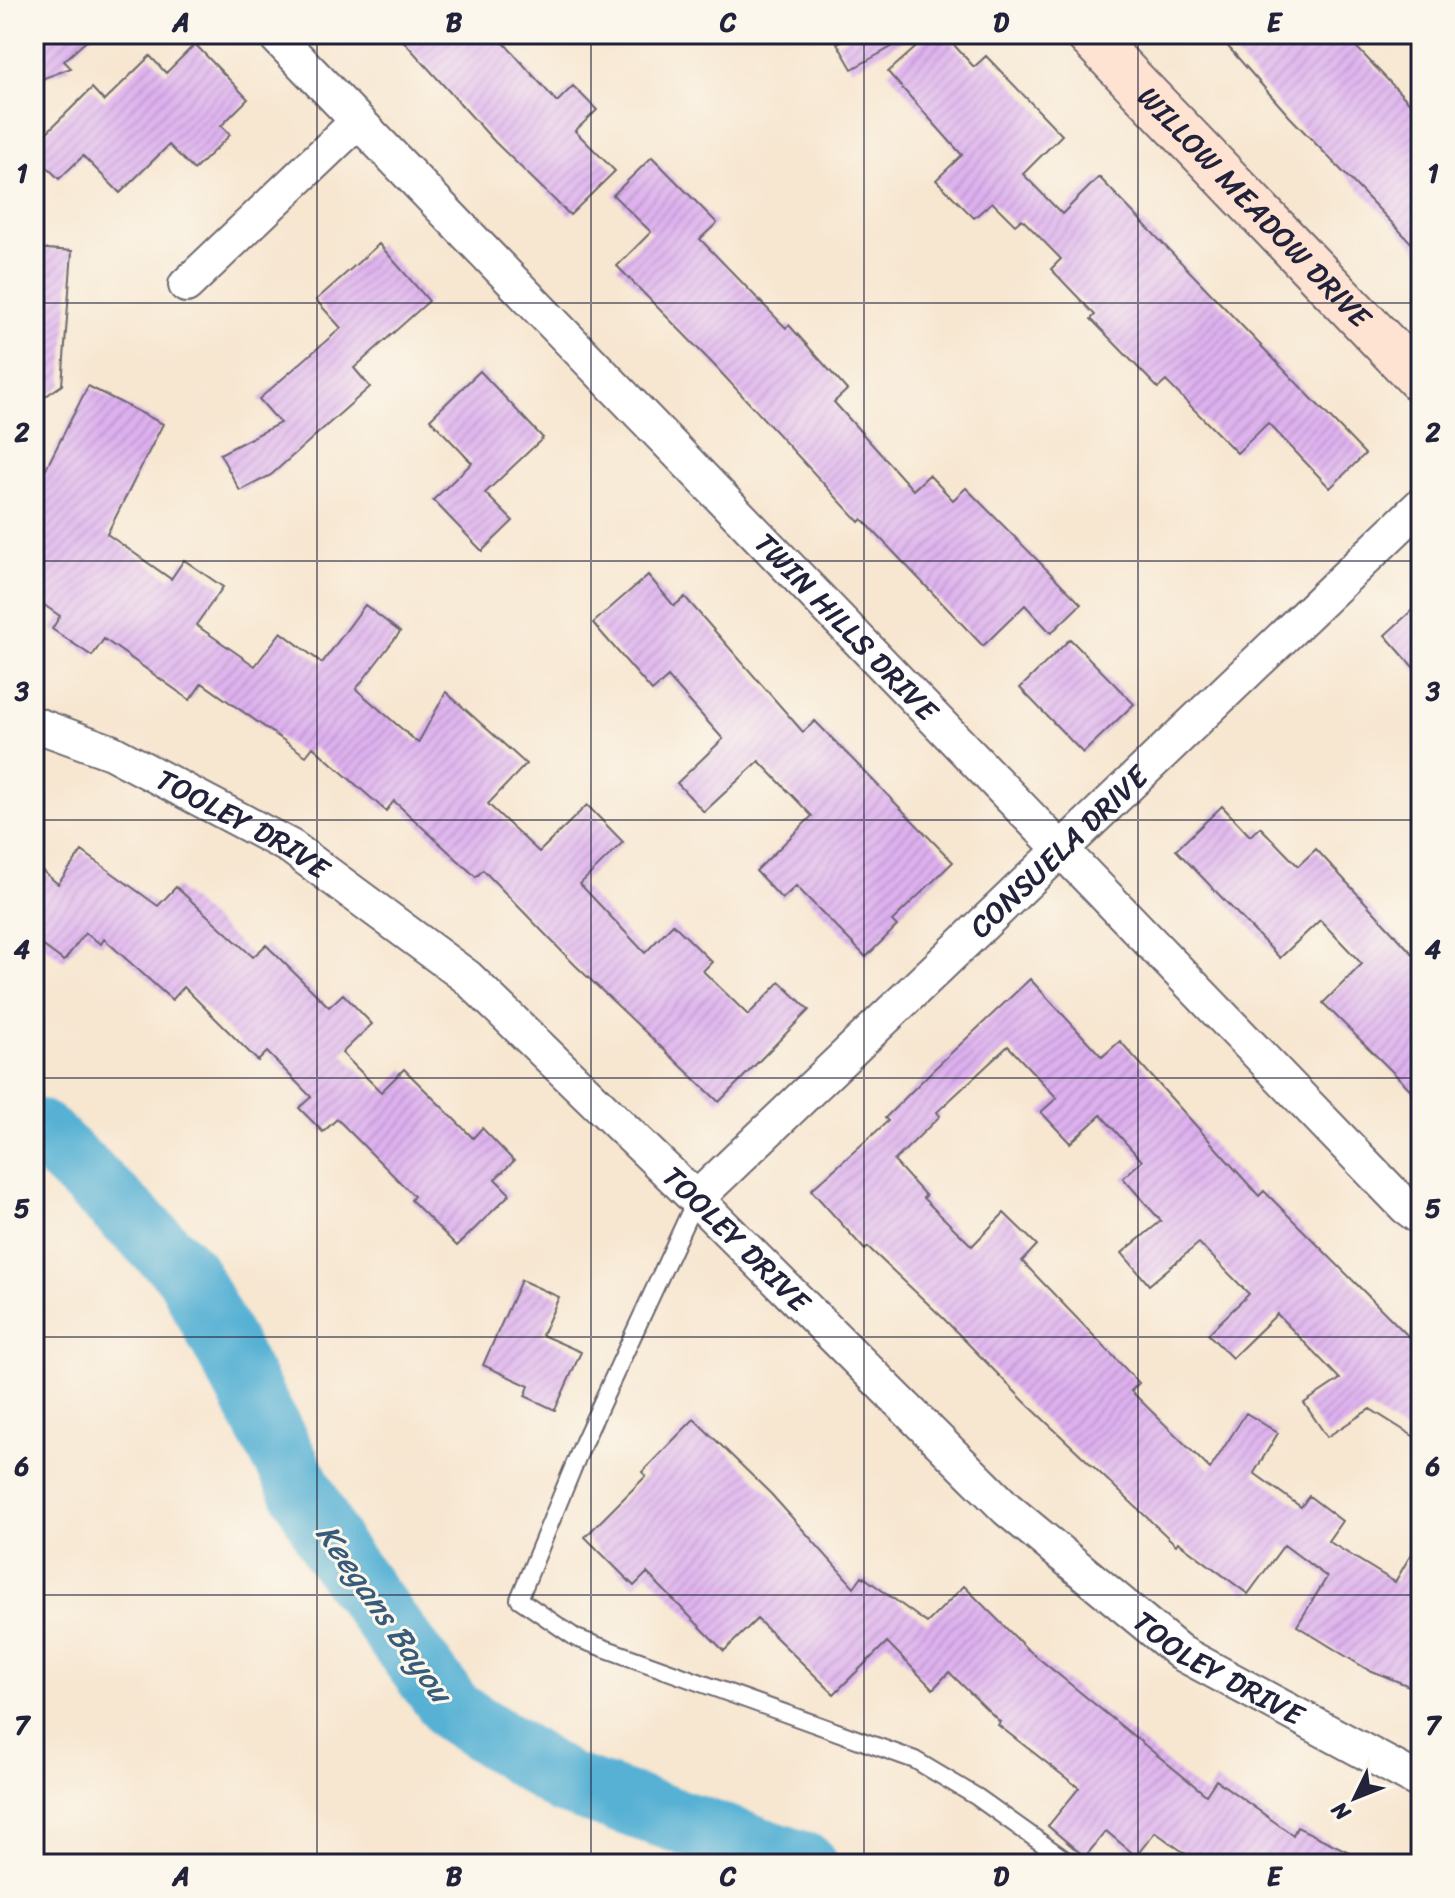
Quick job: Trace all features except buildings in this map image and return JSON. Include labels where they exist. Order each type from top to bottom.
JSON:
[{"type":"street","name":"TWIN HILLS DRIVE","points":[[274,34],[1406,1207],[1421,1218]]},
{"type":"street","name":"WILLOW MEADOW DRIVE","points":[[1088,34],[1421,381]]},
{"type":"street","points":[[186,285],[358,121]]},
{"type":"street","name":"CONSUELA DRIVE","points":[[696,1199],[1421,505]]},
{"type":"street","name":"TOOLEY DRIVE","points":[[34,724],[111,752],[291,847],[467,977],[696,1199],[1007,1509],[1181,1653],[1421,1782]]},
{"type":"lane","points":[[696,1199],[584,1441],[519,1599],[576,1638],[915,1760],[977,1797],[1071,1864]]},
{"type":"waterway","name":"Keegans Bayou","points":[[34,1130],[42,1133],[186,1272],[334,1551],[454,1712],[565,1783],[805,1864]]}]
